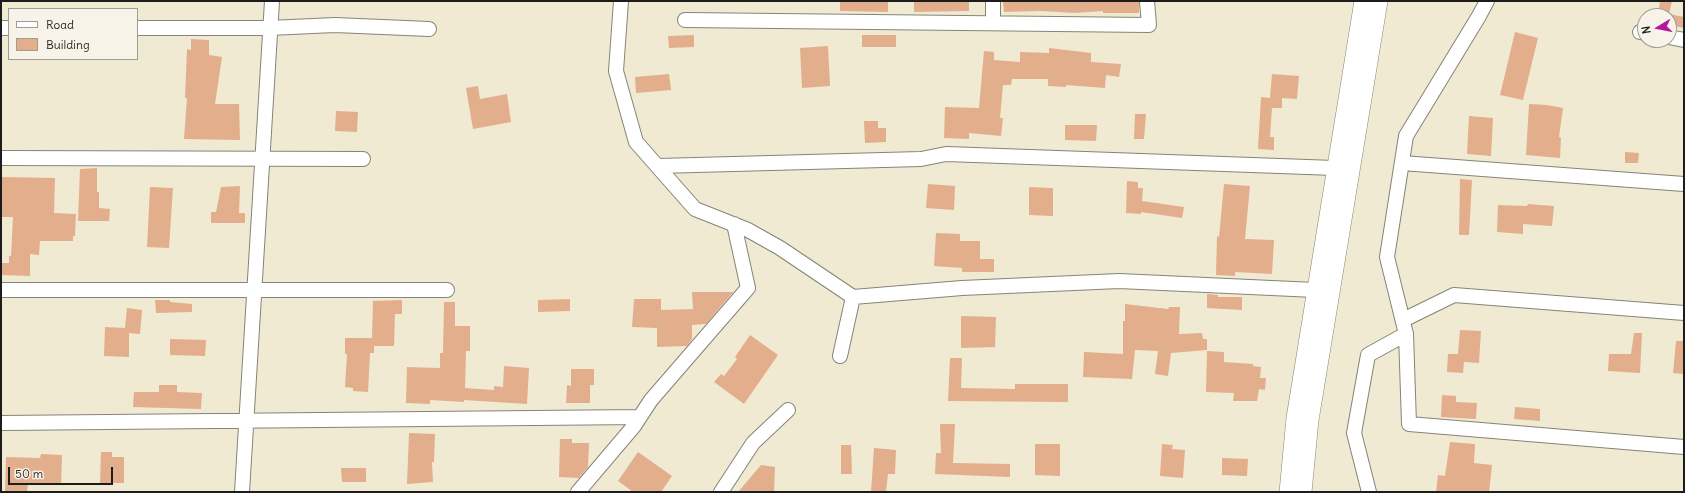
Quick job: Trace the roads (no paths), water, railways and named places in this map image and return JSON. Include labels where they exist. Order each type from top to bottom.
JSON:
[{"type":"street","points":[[242,492],[269,28],[272,1]]},
{"type":"street","points":[[621,1],[616,71],[636,142],[695,209],[748,230],[780,248],[853,297],[962,288],[1120,281],[1315,290]]},
{"type":"street","points":[[993,24],[994,1]]},
{"type":"street","points":[[685,20],[1149,25],[1147,1]]},
{"type":"street","points":[[1288,492],[1295,418],[1363,1]]},
{"type":"street","points":[[1303,492],[1310,420],[1379,1]]},
{"type":"street","points":[[1486,1],[1479,16],[1406,136],[1387,257],[1406,334],[1409,424],[1684,447]]},
{"type":"street","points":[[138,28],[269,28],[335,25],[429,29]]},
{"type":"street","points":[[658,166],[921,159],[946,154],[1335,168]]},
{"type":"street","points":[[1,158],[363,159]]},
{"type":"street","points":[[1402,163],[1684,184]]},
{"type":"street","points":[[578,492],[640,417],[651,400],[748,288],[734,224]]},
{"type":"street","points":[[1,290],[447,290]]},
{"type":"street","points":[[1403,320],[1454,295],[1684,313]]},
{"type":"street","points":[[840,356],[853,297]]},
{"type":"street","points":[[1369,492],[1354,433],[1368,355],[1406,334]]},
{"type":"street","points":[[722,492],[753,443],[788,410]]},
{"type":"street","points":[[1,423],[640,417]]}]
